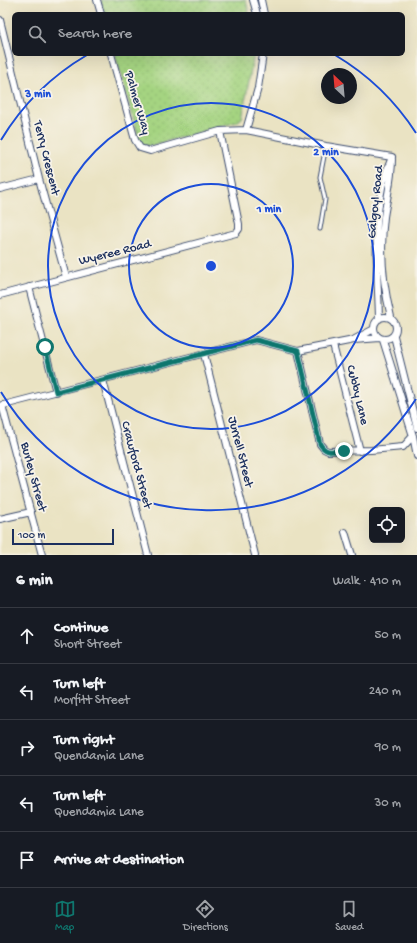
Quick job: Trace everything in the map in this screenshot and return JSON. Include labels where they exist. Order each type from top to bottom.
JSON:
[{"type":"street","points":[[97,0],[100,12]]},
{"type":"street","points":[[253,0],[256,12]]},
{"type":"street","points":[[261,0],[264,12]]},
{"type":"street","name":"Terry Crescent","points":[[0,20],[39,179],[66,277]]},
{"type":"street","name":"Palmer Way","points":[[113,56],[135,140],[140,148],[150,151],[220,131]]},
{"type":"street","points":[[246,130],[258,88],[263,56]]},
{"type":"street","points":[[220,131],[246,130],[326,146]]},
{"type":"street","name":"Wyeree Road","points":[[0,295],[236,234],[239,229],[239,224],[220,131]]},
{"type":"street","name":"Galgoyl Road","points":[[326,146],[392,157],[392,173],[384,216],[380,256],[379,319]]},
{"type":"street","points":[[0,189],[39,179]]},
{"type":"street","name":"Galgoyl Road","points":[[380,256],[391,317]]},
{"type":"street","points":[[29,287],[56,392]]},
{"type":"street","points":[[416,454],[413,436],[381,339],[375,333],[374,329],[376,321],[379,319],[391,317],[397,327],[394,336],[417,428]]},
{"type":"street","points":[[354,340],[374,329]]},
{"type":"street","points":[[1,406],[256,340],[298,351],[354,340],[390,339],[394,336]]},
{"type":"street","name":"Cubby Lane","points":[[333,345],[360,451]]},
{"type":"street","points":[[298,351],[320,444],[324,450],[360,451],[404,446],[416,454]]},
{"type":"street","name":"Jurrell Street","points":[[204,354],[255,555]]},
{"type":"street","name":"Crawford Street","points":[[103,380],[148,555]]},
{"type":"street","name":"Burley Street","points":[[1,406],[42,555]]},
{"type":"street","points":[[404,446],[413,436]]},
{"type":"street","points":[[0,519],[31,512]]},
{"type":"street","points":[[345,532],[352,555]]},
{"type":"lane","points":[[320,229],[325,199],[320,177],[326,146]]},
{"type":"green space","points":[[101,0],[246,0],[249,12],[104,12]]},
{"type":"green space","points":[[116,56],[254,56],[242,118],[237,122],[149,146],[142,144]]},
{"type":"route","points":[[45,347],[56,392],[256,340],[298,351],[320,444],[324,450],[344,451]]}]
